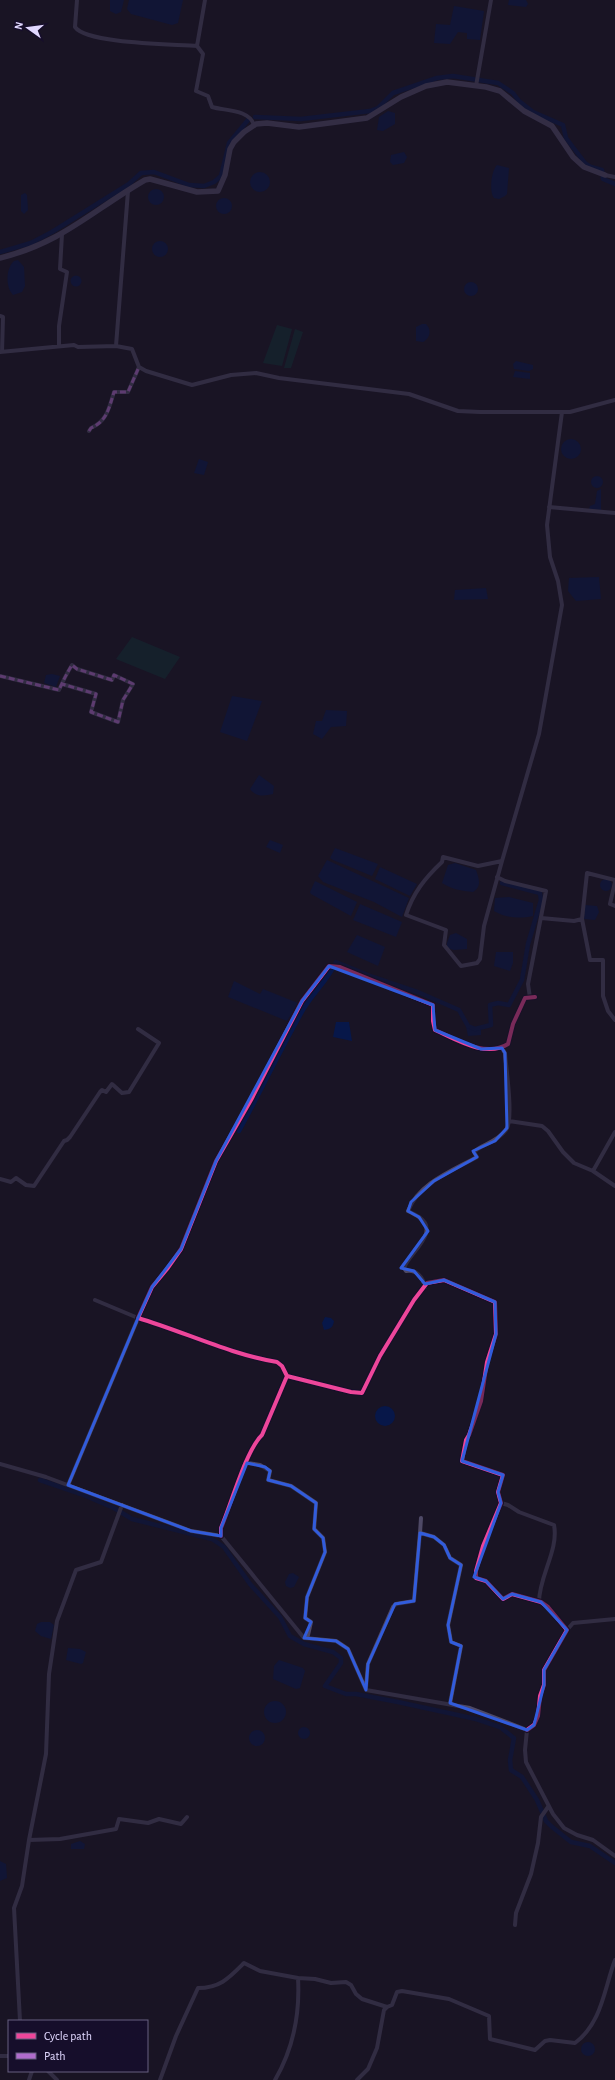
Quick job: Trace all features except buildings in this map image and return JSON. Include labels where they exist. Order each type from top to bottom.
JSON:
[{"type":"street","points":[[77,0],[75,27],[83,33],[108,39],[197,46]]},
{"type":"street","points":[[205,0],[197,46],[203,54],[196,90],[208,96],[212,107],[246,115],[251,118],[254,125]]},
{"type":"street","points":[[476,86],[491,0]]},
{"type":"street","points":[[0,258],[36,248],[62,234],[145,180],[150,179],[197,192],[218,191],[225,175],[230,149],[234,142],[254,125],[267,123],[298,127],[366,118],[394,100],[437,83],[448,82],[500,91],[524,111],[552,126],[579,162],[589,171],[605,176],[615,177]]},
{"type":"street","points":[[116,346],[128,191]]},
{"type":"street","points":[[59,346],[59,326],[67,272],[60,269],[62,234]]},
{"type":"street","points":[[0,316],[2,317],[4,324],[1,352],[59,346],[116,346],[132,349],[139,367],[156,375],[192,385],[231,376],[256,373],[279,378],[409,394],[458,411],[562,412],[615,400]]},
{"type":"street","points":[[89,431],[91,428],[100,424],[105,417],[114,392],[128,392],[139,367]]},
{"type":"street","points":[[502,860],[478,866],[444,858],[417,889],[406,915],[446,930],[444,945],[461,966],[477,963],[502,860],[539,734],[562,605],[558,581],[550,557],[547,525],[562,412]]},
{"type":"street","points":[[549,507],[615,513]]},
{"type":"street","points":[[0,676],[59,690],[62,684],[72,665],[77,669],[112,680],[114,675],[132,684],[123,700],[118,722],[91,712],[96,694],[62,684]]},
{"type":"street","points":[[615,906],[610,904],[615,881],[587,873],[582,919],[590,960],[603,960],[605,967],[602,982],[603,996],[608,1011],[615,1020]]},
{"type":"street","points":[[498,877],[505,881],[546,891],[528,984],[530,998]]},
{"type":"street","points":[[541,918],[574,921],[582,919]]},
{"type":"street","points":[[68,1485],[152,1287],[181,1249],[216,1161],[251,1100],[302,1001],[329,966],[340,967],[433,1005],[433,1021],[435,1030],[481,1049],[502,1048],[508,1044],[521,1004],[525,998],[535,997]]},
{"type":"street","points":[[0,1179],[11,1182],[16,1178],[26,1185],[34,1186],[61,1144],[70,1137],[102,1090],[106,1092],[112,1084],[122,1092],[129,1092],[159,1043],[138,1029]]},
{"type":"street","points":[[425,1287],[420,1276],[414,1272],[406,1271],[404,1268],[405,1263],[423,1241],[428,1231],[427,1226],[419,1217],[408,1211],[411,1202],[434,1181],[477,1157],[474,1152],[477,1149],[495,1141],[507,1128],[509,1121],[505,1053],[502,1048]]},
{"type":"street","points":[[509,1121],[542,1126],[548,1130],[563,1152],[574,1163],[593,1171],[615,1186]]},
{"type":"street","points":[[593,1171],[615,1132]]},
{"type":"street","points":[[96,1300],[138,1318],[215,1344],[232,1352],[277,1362],[282,1366],[287,1376],[362,1394],[380,1356],[428,1283],[444,1280],[495,1302],[496,1334],[487,1362],[480,1401],[466,1440],[462,1461],[503,1475],[498,1492],[500,1503],[483,1546],[476,1571],[476,1578],[486,1581],[503,1599],[512,1594],[539,1602],[548,1607],[568,1630]]},
{"type":"street","points":[[287,1376],[262,1435],[256,1440],[221,1528],[221,1536],[304,1638],[336,1641],[348,1649],[366,1690]]},
{"type":"street","points":[[247,1462],[264,1467],[270,1471],[268,1480],[291,1486],[316,1503],[314,1529],[323,1538],[325,1552],[308,1597],[305,1618],[311,1622],[308,1634],[304,1638]]},
{"type":"street","points":[[0,1464],[68,1485],[121,1507],[191,1530],[221,1536]]},
{"type":"street","points":[[500,1503],[554,1525],[555,1537],[545,1568],[539,1602]]},
{"type":"street","points":[[20,2020],[14,1908],[22,1886],[29,1840],[46,1754],[49,1674],[57,1620],[76,1570],[101,1562],[121,1507]]},
{"type":"street","points":[[366,1690],[368,1664],[393,1607],[396,1604],[414,1601],[421,1518]]},
{"type":"street","points":[[420,1533],[434,1537],[444,1546],[450,1558],[462,1565],[448,1625],[451,1642],[461,1646],[450,1703]]},
{"type":"street","points":[[615,1619],[573,1623],[568,1630],[544,1670],[544,1685],[540,1696],[538,1716],[534,1725],[527,1730],[525,1750],[526,1762],[547,1808],[564,1828],[577,1835],[593,1840],[615,1856]]},
{"type":"street","points":[[366,1690],[450,1703],[492,1716],[527,1730]]},
{"type":"street","points":[[515,1925],[516,1912],[531,1874],[538,1843],[541,1817],[547,1808]]},
{"type":"street","points":[[29,1840],[60,1839],[116,1829],[119,1819],[148,1823],[159,1819],[181,1824],[187,1817]]},
{"type":"street","points":[[357,2080],[368,2068],[377,2048],[384,2010],[392,2005],[397,1992],[402,1991],[427,1994],[459,2002],[488,2016],[490,2039],[535,2050],[545,2041],[550,2040],[575,2043],[585,2036],[594,2023],[604,2000],[615,1960]]},
{"type":"street","points":[[160,2080],[176,2036],[198,1988],[212,1988],[230,1978],[244,1963],[260,1971],[298,1978],[315,1979],[331,1983],[346,1982],[351,1985],[356,1994],[362,1999],[387,2007]]},
{"type":"street","points":[[275,2080],[292,2041],[298,2005],[298,1978]]},
{"type":"street","points":[[49,2072],[57,2080]]},
{"type":"highlighted area","points":[[329,966],[433,1005],[435,1030],[481,1049],[502,1048],[505,1053],[507,1128],[495,1141],[473,1151],[477,1157],[434,1181],[411,1202],[408,1211],[419,1217],[428,1231],[401,1268],[414,1271],[425,1284],[444,1280],[495,1302],[496,1334],[462,1461],[503,1475],[498,1492],[501,1503],[474,1577],[486,1581],[503,1599],[512,1594],[541,1602],[567,1630],[544,1670],[544,1685],[534,1725],[527,1730],[450,1703],[461,1646],[451,1642],[448,1625],[461,1565],[450,1558],[444,1545],[434,1537],[420,1533],[414,1601],[395,1604],[368,1664],[366,1690],[348,1649],[336,1641],[304,1638],[311,1622],[305,1618],[307,1597],[325,1552],[323,1538],[314,1529],[316,1503],[291,1486],[268,1480],[270,1471],[265,1467],[247,1463],[221,1528],[221,1536],[191,1531],[68,1485],[152,1287],[181,1249],[216,1161],[302,1001]]},
{"type":"green space","points":[[277,325],[292,329],[282,366],[263,363]]},
{"type":"green space","points":[[295,329],[303,332],[291,368],[284,368]]},
{"type":"green space","points":[[132,637],[180,657],[165,679],[116,659]]},
{"type":"shaded area","points":[[110,0],[124,0],[121,12],[116,14],[110,11]]},
{"type":"shaded area","points":[[129,0],[183,0],[178,23],[172,25],[131,14],[127,9]]},
{"type":"shaded area","points":[[509,0],[526,0],[528,4],[526,7],[508,5]]},
{"type":"shaded area","points":[[454,6],[484,11],[480,40],[467,39],[467,33],[458,32],[450,44],[434,43],[436,24],[450,25]]},
{"type":"shaded area","points":[[388,111],[395,113],[395,124],[383,131],[377,130],[379,117]]},
{"type":"shaded area","points":[[404,152],[407,157],[404,163],[393,165],[390,162],[391,155]]},
{"type":"shaded area","points":[[497,165],[509,168],[507,194],[499,199],[494,198],[492,195],[491,187],[493,172]]},
{"type":"shaded area","points":[[256,172],[264,172],[270,178],[270,186],[264,192],[256,192],[250,186],[250,178]]},
{"type":"shaded area","points":[[156,189],[162,191],[164,197],[162,203],[156,205],[150,203],[148,197],[150,191]]},
{"type":"shaded area","points":[[25,193],[27,195],[28,210],[24,214],[21,211],[21,195]]},
{"type":"shaded area","points":[[224,198],[230,200],[232,206],[230,212],[224,214],[218,212],[216,206],[218,200]]},
{"type":"shaded area","points":[[160,241],[166,243],[168,249],[166,255],[160,257],[154,255],[152,249],[154,243]]},
{"type":"shaded area","points":[[18,260],[24,267],[25,286],[22,292],[13,295],[10,292],[8,273],[11,264]]},
{"type":"shaded area","points":[[76,275],[80,277],[82,281],[80,285],[76,287],[72,285],[70,281],[72,277]]},
{"type":"shaded area","points":[[471,282],[476,284],[478,289],[476,294],[471,296],[466,294],[464,289],[466,284]]},
{"type":"shaded area","points":[[426,324],[428,326],[430,331],[429,336],[423,342],[416,341],[416,327]]},
{"type":"shaded area","points":[[516,361],[533,365],[533,369],[529,371],[514,369],[513,364]]},
{"type":"shaded area","points":[[515,371],[530,373],[530,379],[513,377]]},
{"type":"shaded area","points":[[567,439],[575,439],[581,445],[581,453],[575,459],[567,459],[561,453],[561,445]]},
{"type":"shaded area","points":[[199,459],[208,462],[204,475],[194,473]]},
{"type":"shaded area","points":[[599,476],[602,477],[602,487],[595,488],[592,487],[591,480],[592,477]]},
{"type":"shaded area","points":[[601,489],[601,510],[589,509],[590,506],[595,504],[597,491]]},
{"type":"shaded area","points":[[599,577],[601,599],[576,601],[568,591],[569,578]]},
{"type":"shaded area","points":[[486,588],[488,599],[454,600],[455,590]]},
{"type":"shaded area","points":[[52,674],[60,676],[56,687],[44,683],[46,675]]},
{"type":"shaded area","points":[[232,696],[262,701],[247,741],[220,732]]},
{"type":"shaded area","points":[[326,710],[347,711],[346,726],[331,727],[322,739],[313,734],[316,721],[322,721]]},
{"type":"shaded area","points":[[259,775],[274,786],[273,794],[260,795],[252,792],[250,789]]},
{"type":"shaded area","points":[[270,840],[283,845],[280,853],[266,847]]},
{"type":"shaded area","points":[[335,848],[378,864],[372,876],[330,858]]},
{"type":"shaded area","points":[[327,860],[409,898],[402,917],[374,902],[323,882],[318,876]]},
{"type":"shaded area","points":[[455,863],[476,870],[479,885],[476,890],[473,892],[465,891],[449,887],[442,883],[448,865]]},
{"type":"shaded area","points":[[380,867],[417,884],[410,896],[375,879]]},
{"type":"shaded area","points":[[604,879],[608,879],[612,885],[608,891],[604,891],[600,887],[600,883]]},
{"type":"shaded area","points":[[315,881],[357,902],[351,916],[311,894],[310,892]]},
{"type":"shaded area","points":[[509,897],[533,903],[533,916],[513,917],[494,911],[495,898]]},
{"type":"shaded area","points":[[360,904],[402,922],[396,937],[353,920]]},
{"type":"shaded area","points":[[585,905],[597,906],[599,912],[595,920],[584,919]]},
{"type":"shaded area","points":[[456,933],[467,939],[467,949],[454,950],[447,948],[450,935]]},
{"type":"shaded area","points":[[357,935],[385,947],[378,966],[347,952]]},
{"type":"shaded area","points":[[496,952],[513,952],[513,963],[510,971],[494,966]]},
{"type":"shaded area","points":[[234,981],[260,994],[263,989],[298,1003],[287,1021],[228,997]]},
{"type":"shaded area","points":[[336,1022],[349,1022],[352,1041],[333,1037]]},
{"type":"shaded area","points":[[466,1026],[472,1029],[481,1029],[481,1035],[468,1036]]},
{"type":"shaded area","points":[[325,1317],[331,1318],[334,1321],[331,1328],[324,1330],[322,1323]]},
{"type":"shaded area","points":[[385,1406],[392,1409],[395,1416],[392,1423],[385,1426],[378,1423],[375,1416],[378,1409]]},
{"type":"shaded area","points":[[293,1573],[299,1577],[294,1587],[290,1588],[286,1586],[285,1582],[289,1574]]},
{"type":"shaded area","points":[[41,1622],[50,1622],[54,1625],[51,1639],[41,1636],[35,1631],[37,1624]]},
{"type":"shaded area","points":[[68,1648],[80,1649],[86,1652],[83,1663],[81,1664],[66,1660]]},
{"type":"shaded area","points":[[279,1660],[303,1668],[305,1671],[300,1688],[296,1689],[273,1679],[274,1666]]},
{"type":"shaded area","points":[[275,1701],[283,1704],[286,1712],[283,1720],[275,1723],[267,1720],[264,1712],[267,1704]]},
{"type":"shaded area","points":[[306,1727],[309,1728],[309,1738],[302,1739],[299,1738],[298,1731],[299,1728]]},
{"type":"shaded area","points":[[254,1730],[260,1730],[265,1735],[263,1744],[260,1746],[254,1746],[249,1741],[249,1735]]},
{"type":"shaded area","points":[[80,1841],[85,1844],[84,1849],[71,1849],[71,1844]]},
{"type":"shaded area","points":[[0,1861],[6,1864],[7,1878],[0,1881]]},
{"type":"shaded area","points":[[585,2042],[591,2042],[595,2046],[595,2052],[591,2056],[585,2056],[581,2052],[581,2046]]},
{"type":"waterway","points":[[255,117],[301,119],[370,111],[378,108],[393,93],[437,78],[453,76],[498,83],[513,93],[519,101],[533,112],[563,125],[566,138],[585,163],[591,167],[602,170],[603,179],[615,184]]},
{"type":"waterway","points":[[0,252],[31,243],[52,232],[129,184],[141,173],[154,172],[189,185],[204,186],[214,182],[221,176],[229,143],[248,120]]},
{"type":"waterway","points":[[239,1131],[303,1010],[329,975],[336,962],[373,977],[420,993],[459,1010],[468,1026],[475,1029],[491,1025],[490,1005],[498,1003],[509,1005],[522,980],[528,944],[541,900],[540,893],[502,883]]},
{"type":"waterway","points":[[40,1480],[81,1494],[114,1508],[132,1519],[212,1539],[224,1547],[250,1584],[280,1617],[290,1636],[304,1644],[333,1652],[341,1658],[341,1663],[325,1686],[346,1694],[356,1694],[398,1702],[476,1719],[500,1727],[514,1738],[510,1760],[511,1770],[522,1777],[537,1800],[546,1821],[571,1842],[590,1846],[615,1863]]},
{"type":"marked path","points":[[89,431],[104,418],[109,409],[114,392],[128,392],[139,367]]},
{"type":"marked path","points":[[0,676],[59,690],[65,677],[72,665],[77,669],[112,680],[114,675],[133,684],[123,700],[118,722],[91,712],[96,694],[62,684]]},
{"type":"cycle path","points":[[221,1536],[221,1528],[245,1465],[256,1442],[262,1435],[287,1376],[282,1366],[277,1362],[242,1354],[138,1318],[152,1287],[181,1249],[216,1161],[251,1100],[302,1001],[329,966],[340,967],[433,1005],[433,1021],[435,1030],[462,1043],[490,1049],[499,1048],[508,1044],[513,1024],[525,998],[535,997]]},
{"type":"cycle path","points":[[287,1376],[351,1392],[362,1393],[380,1356],[414,1300],[427,1283],[444,1280],[495,1302],[496,1334],[487,1362],[481,1401],[466,1440],[462,1461],[503,1475],[498,1492],[501,1503],[483,1546],[476,1571],[476,1578],[486,1581],[503,1599],[512,1594],[541,1602],[548,1607],[567,1630],[544,1670],[544,1685],[540,1696],[538,1716],[534,1725],[527,1730]]}]
